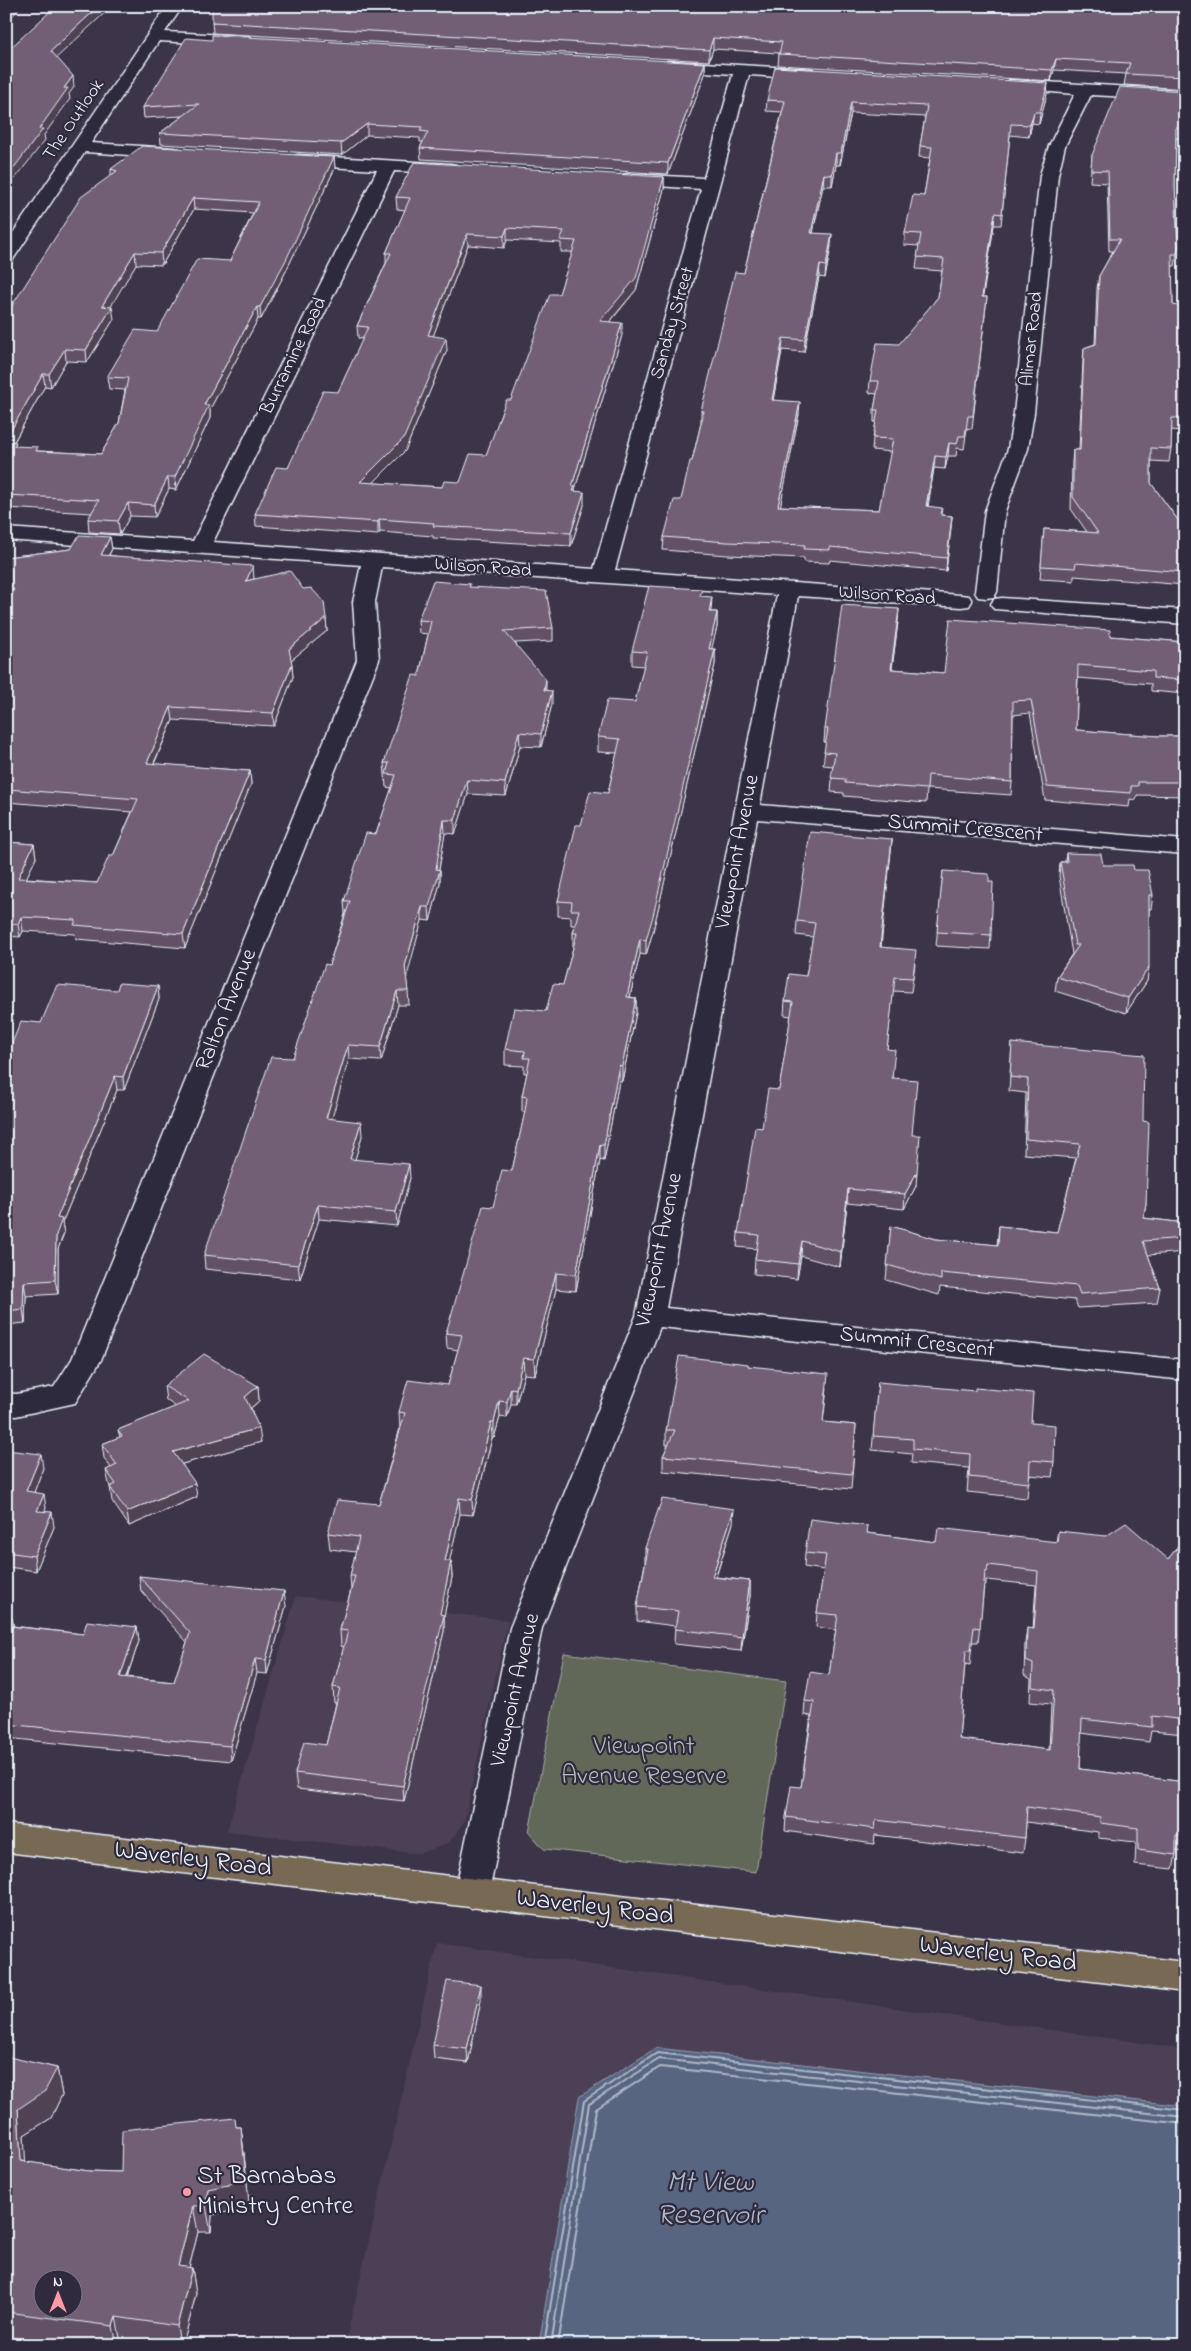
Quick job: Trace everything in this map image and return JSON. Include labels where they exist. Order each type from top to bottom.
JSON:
[{"type":"main road","name":"Waverley Road","points":[[6,1838],[1185,1977]]},
{"type":"street","name":"The Outlook","points":[[6,257],[82,147],[175,6]]},
{"type":"street","points":[[155,36],[260,42]]},
{"type":"street","points":[[654,65],[831,75]]},
{"type":"street","name":"Sanday Street","points":[[603,575],[742,70]]},
{"type":"street","points":[[998,84],[1185,95]]},
{"type":"street","name":"Alimar Road","points":[[982,604],[995,511],[1018,449],[1024,413],[1049,175],[1057,146],[1086,89]]},
{"type":"street","points":[[82,147],[185,153]]},
{"type":"street","points":[[282,159],[468,170]]},
{"type":"street","name":"Burramine Road","points":[[200,548],[388,165]]},
{"type":"street","points":[[606,178],[712,184]]},
{"type":"street","name":"Wilson Road","points":[[6,534],[1185,617]]},
{"type":"street","name":"Ralton Avenue","points":[[6,1404],[16,1405],[64,1396],[86,1360],[368,660],[364,602],[373,560]]},
{"type":"street","name":"Viewpoint Avenue","points":[[472,1893],[526,1628],[650,1316],[789,589]]},
{"type":"street","name":"Summit Crescent","points":[[746,811],[1185,847]]},
{"type":"street","name":"Summit Crescent","points":[[650,1316],[1185,1370]]},
{"type":"shaded area","points":[[296,1596],[508,1620],[464,1822],[450,1841],[442,1846],[420,1853],[411,1853],[227,1831]]},
{"type":"shaded area","points":[[437,1943],[1185,2049],[1185,2345],[345,2345]]},
{"type":"green space","name":"Viewpoint Avenue Reserve","points":[[564,1653],[786,1681],[756,1872],[544,1849],[529,1832]]},
{"type":"water","name":"Mt View Reservoir","points":[[656,2048],[1185,2106],[1185,2345],[539,2345],[579,2097]]},
{"type":"building","points":[[56,6],[99,6],[51,51],[73,76],[64,88],[68,88],[39,129],[43,129],[13,169],[6,174],[6,52]]},
{"type":"building","points":[[212,6],[1185,6],[1185,77],[1126,74],[1130,63],[1056,59],[1052,70],[779,54],[782,42],[713,38],[709,50],[212,22]]},
{"type":"building","points":[[212,35],[705,63],[668,163],[420,148],[428,132],[420,131],[422,127],[367,124],[341,143],[160,133],[199,104],[143,107],[186,38],[212,40]]},
{"type":"building","points":[[775,67],[1048,83],[1040,112],[1034,112],[1030,125],[1011,124],[1002,214],[995,213],[982,297],[987,297],[973,416],[968,416],[965,436],[959,436],[957,444],[949,443],[946,457],[935,456],[926,506],[942,508],[941,515],[952,516],[947,558],[830,547],[830,550],[804,549],[805,545],[664,537],[674,500],[681,500],[690,461],[692,461],[704,411],[701,411],[735,272],[744,273],[785,101],[767,100]],"holes":[[[851,102],[927,106],[920,146],[932,147],[924,196],[913,195],[905,233],[921,234],[917,257],[944,259],[938,297],[899,344],[877,343],[870,381],[879,381],[874,410],[878,410],[873,438],[893,439],[879,510],[778,506],[800,402],[772,400],[783,338],[805,340],[820,265],[826,266],[832,234],[811,233],[824,174],[832,175],[836,153],[841,153]]]},
{"type":"building","points":[[1120,87],[1185,91],[1185,127],[1176,127],[1175,185],[1178,247],[1177,254],[1172,254],[1173,305],[1179,306],[1185,418],[1172,418],[1171,449],[1151,448],[1151,483],[1180,523],[1185,523],[1185,572],[1076,563],[1075,568],[1041,566],[1044,529],[1098,533],[1073,497],[1073,450],[1080,450],[1084,348],[1096,344],[1099,276],[1120,239],[1110,239],[1108,171],[1091,170],[1092,155]]},
{"type":"building","points":[[142,146],[334,157],[286,260],[260,307],[257,307],[204,405],[209,405],[175,477],[168,477],[154,505],[128,503],[118,521],[88,519],[99,500],[6,495],[6,441],[16,442],[14,446],[38,447],[36,451],[101,454],[119,423],[128,378],[107,377],[135,330],[157,332],[197,259],[230,261],[259,202],[193,198],[161,253],[135,252],[102,306],[112,307],[86,350],[65,349],[49,374],[43,374],[6,439],[6,315],[81,197],[117,171],[111,169]]},
{"type":"building","points":[[414,162],[664,177],[636,278],[600,321],[622,323],[572,486],[575,486],[573,491],[584,492],[571,533],[433,526],[434,523],[379,519],[378,522],[255,514],[276,467],[288,468],[323,391],[338,392],[368,327],[357,326],[391,253],[386,253],[410,198],[396,197]],"holes":[[[507,228],[564,231],[560,240],[576,241],[559,294],[550,294],[511,400],[506,400],[486,455],[470,454],[460,482],[444,481],[442,487],[360,482],[404,438],[446,338],[428,335],[467,234],[504,236]]]},
{"type":"building","points":[[79,535],[110,537],[101,555],[253,566],[246,581],[290,571],[303,589],[311,588],[324,602],[326,618],[289,649],[292,664],[273,713],[171,707],[147,763],[250,771],[183,934],[74,925],[76,920],[21,917],[18,924],[6,923],[6,842],[34,844],[18,878],[97,883],[109,856],[113,856],[138,799],[6,789],[6,627],[12,616],[6,615],[6,604],[14,589],[6,590],[6,557],[71,549]]},
{"type":"building","points":[[433,581],[470,584],[469,587],[546,591],[553,628],[504,631],[546,680],[544,690],[552,691],[541,734],[519,732],[505,783],[467,780],[455,820],[444,820],[436,869],[440,870],[429,907],[422,907],[405,966],[408,991],[397,991],[380,1047],[348,1045],[326,1118],[361,1122],[350,1159],[409,1164],[396,1212],[318,1205],[298,1265],[204,1255],[271,1057],[293,1058],[325,964],[329,965],[350,901],[344,901],[366,833],[376,834],[396,775],[386,774],[389,763],[384,763],[413,675],[419,676],[431,621],[418,620]]},
{"type":"building","points":[[649,586],[702,589],[700,596],[712,597],[709,612],[717,612],[709,649],[715,649],[653,916],[646,940],[640,939],[627,997],[636,998],[622,1066],[619,1065],[604,1145],[600,1145],[576,1275],[556,1273],[534,1359],[523,1358],[516,1389],[511,1388],[507,1402],[499,1401],[494,1422],[491,1422],[472,1500],[459,1498],[445,1561],[451,1561],[440,1614],[444,1615],[403,1786],[295,1773],[304,1742],[326,1745],[340,1688],[333,1687],[348,1631],[340,1630],[355,1576],[350,1576],[359,1537],[328,1533],[337,1500],[379,1504],[405,1413],[399,1412],[408,1380],[448,1385],[462,1335],[446,1333],[483,1206],[493,1207],[502,1170],[512,1171],[525,1111],[527,1097],[522,1096],[530,1058],[524,1058],[525,1051],[505,1049],[514,1008],[546,1011],[553,984],[563,985],[577,933],[573,933],[579,910],[571,910],[572,902],[558,901],[576,825],[581,825],[590,791],[608,793],[620,739],[598,737],[607,700],[635,702],[647,652],[632,651]]},
{"type":"building","points":[[842,605],[899,609],[891,669],[944,673],[950,619],[1110,630],[1110,636],[1185,642],[1185,680],[1153,678],[1153,671],[1078,665],[1076,730],[1185,736],[1185,782],[1138,782],[1138,786],[1131,786],[1131,793],[1047,787],[1031,700],[1013,701],[1012,782],[928,775],[927,789],[845,783],[845,779],[831,778],[835,753],[824,752],[828,729],[825,729]]},
{"type":"building","points":[[810,832],[892,839],[880,947],[916,950],[913,978],[895,977],[887,1049],[895,1050],[892,1078],[917,1080],[912,1135],[920,1135],[917,1172],[905,1194],[848,1189],[841,1252],[802,1241],[798,1264],[755,1259],[759,1235],[738,1233],[755,1127],[762,1128],[768,1089],[779,1090],[793,1002],[785,1001],[789,974],[806,976],[815,923],[797,921]]},
{"type":"building","points":[[1066,853],[1101,854],[1103,865],[1133,865],[1134,870],[1148,870],[1153,895],[1149,895],[1149,967],[1128,998],[1057,977],[1079,945],[1075,945],[1060,862],[1067,862]]},
{"type":"building","points":[[943,871],[989,874],[989,882],[993,882],[991,935],[937,932]]},
{"type":"building","points":[[119,983],[158,986],[123,1077],[115,1076],[57,1218],[62,1219],[56,1235],[55,1280],[24,1282],[23,1309],[6,1311],[6,1087],[9,1081],[6,1081],[6,1058],[21,1021],[41,1023],[57,985],[117,990]]},
{"type":"building","points":[[1012,1043],[1144,1055],[1143,1121],[1149,1122],[1146,1204],[1143,1218],[1185,1223],[1185,1238],[1143,1241],[1160,1288],[1080,1294],[1077,1286],[941,1273],[941,1280],[887,1265],[891,1226],[936,1239],[998,1245],[999,1226],[1057,1232],[1080,1144],[1026,1139],[1028,1079],[1010,1077]]},
{"type":"building","points":[[204,1354],[258,1386],[245,1397],[259,1428],[173,1452],[195,1483],[127,1512],[110,1487],[116,1484],[106,1470],[117,1465],[102,1444],[122,1436],[118,1430],[189,1401],[164,1386]]},
{"type":"building","points":[[679,1356],[748,1364],[748,1366],[828,1374],[823,1422],[856,1425],[852,1474],[663,1456],[675,1430],[666,1430]]},
{"type":"building","points":[[878,1382],[975,1391],[975,1388],[1033,1393],[1031,1423],[1055,1425],[1054,1462],[1030,1460],[1029,1483],[969,1477],[970,1454],[913,1449],[913,1439],[873,1436]]},
{"type":"building","points":[[6,1450],[41,1454],[26,1491],[44,1494],[37,1511],[52,1512],[34,1556],[6,1552]]},
{"type":"building","points":[[662,1499],[734,1509],[712,1577],[750,1581],[742,1637],[675,1629],[678,1611],[637,1607],[648,1549],[645,1548]]},
{"type":"building","points":[[810,1519],[868,1526],[867,1533],[936,1542],[938,1528],[1057,1542],[1058,1531],[1106,1536],[1126,1523],[1168,1559],[1185,1538],[1185,1720],[1152,1716],[1152,1727],[1082,1719],[1080,1769],[1185,1782],[1185,1836],[1176,1835],[1176,1855],[1138,1850],[1138,1828],[1100,1823],[1100,1817],[1027,1807],[1025,1838],[876,1820],[875,1829],[786,1817],[791,1786],[801,1787],[814,1702],[805,1701],[810,1672],[829,1675],[838,1615],[817,1613],[826,1555],[805,1553]],"holes":[[[988,1565],[1038,1571],[1034,1629],[1027,1628],[1026,1661],[1033,1664],[1032,1687],[1054,1690],[1050,1750],[959,1739],[966,1650],[971,1650],[974,1627],[980,1628],[985,1572],[987,1572]]]},
{"type":"building","points":[[139,1576],[284,1591],[266,1660],[255,1659],[230,1746],[6,1724],[6,1617],[12,1618],[9,1626],[83,1634],[87,1621],[137,1627],[120,1677],[174,1682],[190,1633]]},
{"type":"building","points":[[447,1981],[481,1985],[467,2049],[433,2045]]},
{"type":"building","name":"St Barnabas Ministry Centre","points":[[6,2045],[9,2057],[57,2068],[45,2091],[18,2109],[21,2161],[89,2171],[121,2172],[122,2130],[235,2118],[236,2127],[241,2127],[246,2177],[228,2185],[208,2189],[206,2206],[193,2206],[178,2266],[192,2268],[177,2326],[116,2317],[113,2326],[52,2318],[82,2318],[82,2268],[32,2268],[32,2315],[6,2312]]},
{"type":"place","name":"St Barnabas Ministry Centre","points":[[187,2192]]}]
